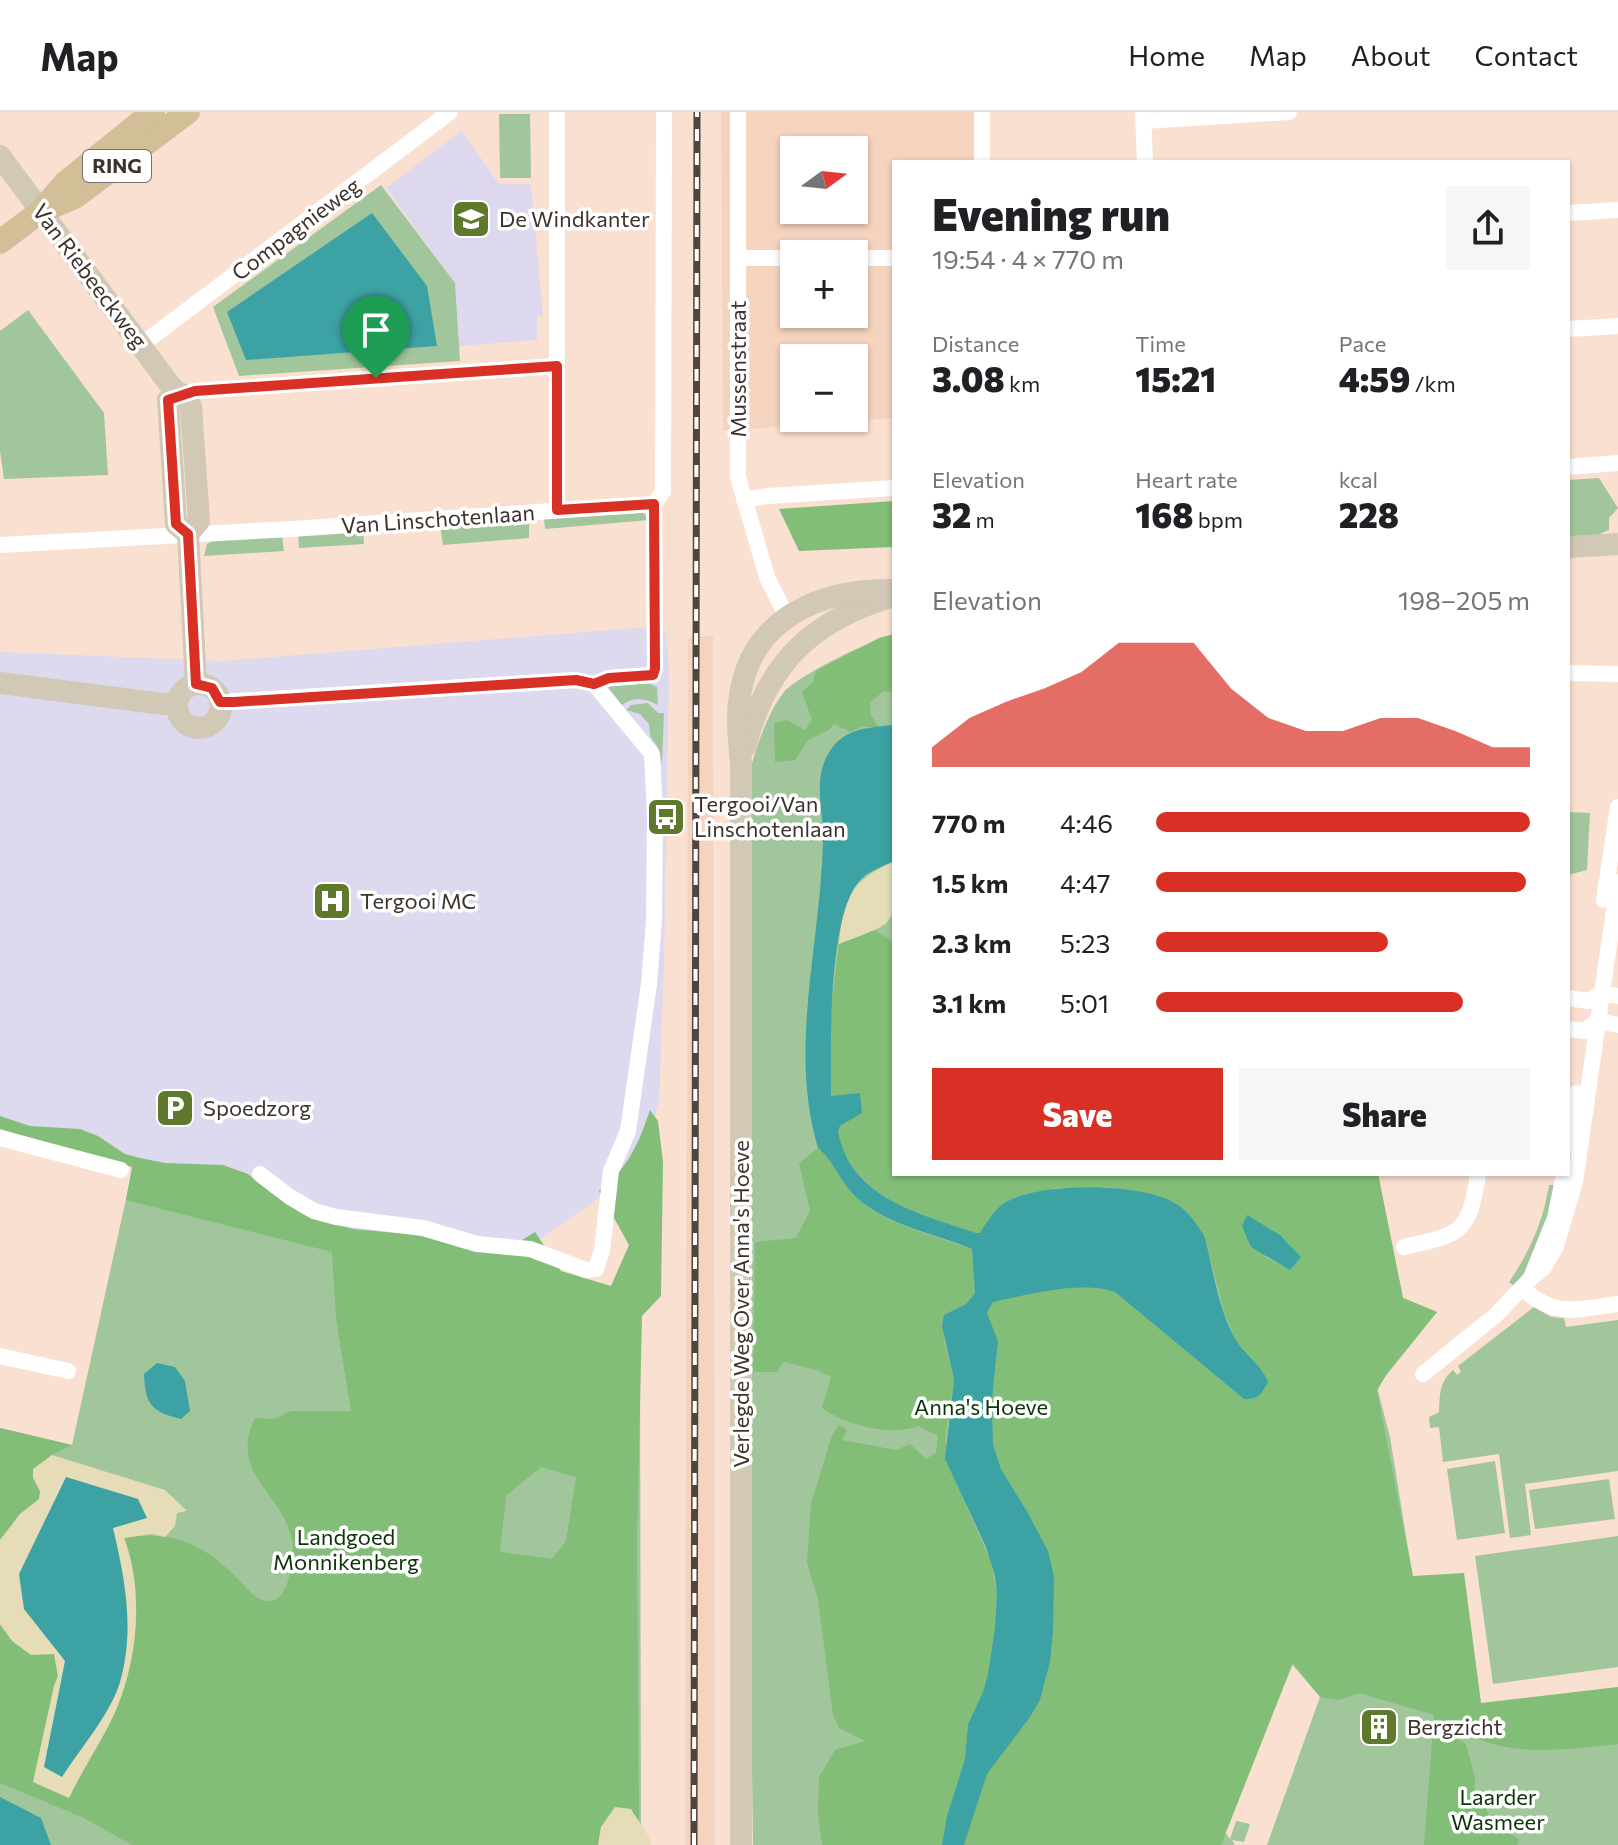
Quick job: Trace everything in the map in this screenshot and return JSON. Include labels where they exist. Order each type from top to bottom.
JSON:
[{"type":"main road","name":"RING","points":[[0,242],[41,211],[65,183],[153,112]]},
{"type":"main road","name":"RING","points":[[41,211],[75,197],[188,112]]},
{"type":"main road","name":"Van Riebeeckweg","points":[[0,156],[170,385],[191,406],[199,521],[188,534],[196,684]]},
{"type":"main road","points":[[1592,545],[1618,531]]},
{"type":"main road","points":[[1570,547],[1618,544]]},
{"type":"main road","name":"Verlegde Weg Over Anna's Hoeve","points":[[741,1845],[740,692],[751,658],[779,624],[810,603],[865,589],[892,593]]},
{"type":"main road","name":"Verlegde Weg Over Anna's Hoeve","points":[[741,764],[761,699],[790,657],[824,625],[892,594]]},
{"type":"main road","points":[[810,603],[822,609],[824,625]]},
{"type":"main road","points":[[779,624],[770,645],[775,654],[790,657]]},
{"type":"main road","points":[[0,683],[153,703],[177,703]]},
{"type":"main road","points":[[196,684],[212,688],[220,702],[217,717],[200,728],[183,721],[177,710],[183,690],[196,684]]},
{"type":"street","name":"Compagnieweg","points":[[141,345],[450,112]]},
{"type":"street","points":[[557,112],[557,510]]},
{"type":"street","points":[[220,702],[576,680],[594,684],[609,678],[653,675],[654,504],[663,492],[664,112]]},
{"type":"street","name":"Mussenstraat","points":[[738,112],[738,477],[779,624]]},
{"type":"street","points":[[982,112],[982,160]]},
{"type":"street","points":[[1145,160],[1143,117],[1289,112]]},
{"type":"street","points":[[1570,213],[1618,210]]},
{"type":"street","points":[[738,258],[780,258]]},
{"type":"street","points":[[868,258],[892,258]]},
{"type":"street","points":[[1570,329],[1618,326]]},
{"type":"street","points":[[182,394],[557,366]]},
{"type":"street","points":[[1570,467],[1618,463]]},
{"type":"street","points":[[744,500],[892,488]]},
{"type":"street","name":"Van Linschotenlaan","points":[[0,545],[654,504]]},
{"type":"street","points":[[1570,673],[1618,674]]},
{"type":"street","points":[[260,1174],[314,1211],[336,1217],[423,1228],[477,1244],[530,1249],[586,1270],[596,1269],[602,1250],[611,1171],[628,1131],[649,984],[654,920],[655,816],[652,754],[594,684]]},
{"type":"street","points":[[1603,996],[1618,807]]},
{"type":"street","points":[[1570,1129],[1583,1027],[1603,996],[1618,882]]},
{"type":"street","points":[[1570,998],[1603,996]]},
{"type":"street","points":[[1583,1027],[1618,1025]]},
{"type":"street","points":[[1423,1374],[1496,1315],[1544,1267],[1556,1246],[1575,1182],[1583,1027]]},
{"type":"street","points":[[0,1138],[121,1170]]},
{"type":"street","points":[[1404,1247],[1453,1236],[1460,1229],[1475,1193],[1478,1176]]},
{"type":"street","points":[[1564,1176],[1555,1218],[1527,1283],[1531,1296],[1562,1311],[1618,1304]]},
{"type":"street","points":[[0,1356],[68,1371]]},
{"type":"shaded area","points":[[721,112],[977,112],[978,160],[892,160],[892,418],[868,420],[868,344],[780,344],[780,427],[723,431]]},
{"type":"shaded area","name":"De Windkanter","points":[[462,131],[499,184],[531,184],[543,315],[537,316],[537,340],[459,346],[455,283],[386,188]]},
{"type":"shaded area","name":"Tergooi MC","points":[[662,626],[666,633],[669,668],[659,1101],[650,1135],[617,1186],[514,1257],[296,1225],[227,1181],[44,1135],[0,1119],[0,652],[223,661]]},
{"type":"shaded area","points":[[713,636],[715,1845],[685,1845],[688,638]]},
{"type":"green space","points":[[499,114],[530,114],[531,178],[500,178]]},
{"type":"green space","points":[[381,185],[455,283],[460,361],[239,376],[213,307]]},
{"type":"green space","points":[[28,310],[104,413],[108,475],[4,479],[0,451],[0,331]]},
{"type":"green space","points":[[1599,478],[1618,508],[1609,518],[1609,530],[1595,536],[1570,540],[1570,480]]},
{"type":"green space","points":[[892,501],[892,547],[799,551],[779,509]]},
{"type":"green space","points":[[643,512],[649,520],[545,529],[544,518]]},
{"type":"green space","points":[[529,519],[529,538],[443,545],[440,526]]},
{"type":"green space","points":[[363,529],[364,544],[299,548],[298,533]]},
{"type":"green space","points":[[282,536],[284,551],[204,556],[207,544],[214,540]]},
{"type":"green space","name":"Anna's Hoeve","points":[[892,635],[892,1176],[1378,1176],[1403,1298],[1437,1312],[1377,1387],[1390,1437],[1435,1715],[1618,1697],[1618,1845],[1267,1845],[1320,1697],[1290,1662],[1222,1828],[1230,1839],[1236,1821],[1250,1824],[1244,1842],[1232,1840],[1235,1845],[753,1845],[748,1472],[749,778],[762,733],[784,692],[804,677],[869,643]]},
{"type":"green space","points":[[892,635],[892,692],[884,691],[870,702],[871,715],[878,727],[861,727],[850,732],[834,724],[829,730],[808,740],[795,760],[775,762],[774,723],[787,720],[805,730],[812,720],[802,692],[812,683],[816,671],[879,638]]},
{"type":"green space","points":[[648,683],[657,687],[658,705],[640,699],[622,705],[608,687]]},
{"type":"green space","points":[[648,703],[658,713],[664,713],[662,763],[650,736],[649,724],[640,714],[626,710],[631,705]]},
{"type":"green space","points":[[1570,812],[1590,813],[1587,870],[1570,874]]},
{"type":"green space","points":[[874,930],[892,941],[892,1176],[1378,1176],[1403,1298],[1437,1312],[1387,1373],[1377,1391],[1413,1576],[1464,1573],[1481,1703],[1618,1687],[1618,1744],[1552,1750],[1518,1749],[1481,1740],[1447,1721],[1450,1734],[1466,1744],[1475,1778],[1474,1795],[1493,1824],[1519,1839],[1517,1845],[1424,1845],[1434,1715],[1359,1693],[1339,1700],[1320,1697],[1293,1663],[1221,1845],[964,1845],[987,1774],[1040,1700],[1050,1662],[1053,1632],[1048,1551],[1001,1469],[993,1445],[992,1400],[997,1356],[987,1313],[993,1301],[1071,1288],[1115,1292],[1244,1399],[1264,1373],[1235,1339],[1224,1312],[1205,1238],[1177,1204],[1158,1196],[1106,1187],[1057,1188],[1019,1196],[1003,1204],[980,1233],[975,1233],[900,1205],[868,1183],[855,1169],[838,1134],[840,1126],[852,1119],[860,1093],[831,1097],[831,1008],[839,944]],"holes":[[[1270,1228],[1290,1244],[1290,1270],[1265,1257]]]},
{"type":"green space","name":"Landgoed Monnikenberg","points":[[650,1110],[658,1121],[663,1162],[661,1296],[642,1316],[637,1541],[639,1822],[630,1809],[601,1827],[598,1845],[132,1845],[84,1818],[0,1783],[0,1624],[2,1629],[54,1653],[58,1676],[33,1782],[69,1798],[111,1721],[129,1669],[136,1602],[124,1538],[158,1536],[187,1542],[213,1557],[255,1596],[275,1600],[289,1578],[292,1540],[286,1523],[252,1469],[248,1437],[255,1418],[274,1419],[291,1411],[351,1411],[336,1319],[332,1252],[126,1200],[132,1167],[0,1129],[0,1116],[30,1126],[80,1129],[98,1136],[125,1154],[140,1158],[165,1163],[223,1165],[248,1174],[303,1214],[353,1229],[428,1236],[508,1249],[535,1232],[561,1271],[611,1286],[629,1245],[599,1191],[625,1165]],"holes":[[[541,1467],[576,1477],[566,1541],[552,1559],[500,1552],[506,1496]]]},
{"type":"green space","points":[[818,1148],[851,1192],[869,1208],[897,1223],[972,1249],[975,1293],[966,1304],[945,1315],[944,1341],[954,1380],[945,1440],[958,1487],[991,1562],[997,1594],[988,1674],[968,1724],[965,1759],[947,1816],[942,1845],[822,1845],[818,1815],[819,1777],[835,1750],[865,1741],[839,1728],[833,1715],[818,1600],[807,1562],[811,1504],[832,1435],[839,1425],[847,1430],[842,1440],[896,1450],[910,1444],[926,1459],[936,1453],[938,1436],[919,1426],[895,1430],[869,1428],[832,1414],[822,1408],[831,1377],[817,1370],[784,1362],[777,1372],[753,1372],[755,1242],[796,1238],[810,1211],[799,1163]]},
{"type":"green space","name":"Landgoed Monnikenberg","points":[[133,1167],[640,1336],[641,1845],[0,1845],[0,1428],[72,1445]]},
{"type":"green space","points":[[1549,1185],[1557,1185],[1548,1225],[1537,1252],[1514,1286],[1509,1282],[1535,1236]]},
{"type":"green space","points":[[1534,1307],[1551,1317],[1564,1318],[1566,1327],[1618,1320],[1618,1471],[1525,1484],[1531,1535],[1510,1538],[1499,1454],[1443,1462],[1439,1427],[1430,1428],[1429,1417],[1439,1412],[1441,1389],[1448,1375],[1453,1370],[1457,1375],[1461,1372],[1458,1366]]},
{"type":"green space","points":[[0,1428],[72,1445],[52,1455],[33,1478],[40,1490],[39,1499],[20,1514],[0,1540]]},
{"type":"green space","points":[[1495,1461],[1505,1533],[1457,1540],[1447,1469]]},
{"type":"green space","points":[[1609,1479],[1615,1519],[1535,1529],[1529,1490]]},
{"type":"green space","points":[[1618,1536],[1618,1667],[1493,1684],[1475,1556]]},
{"type":"sand","points":[[892,862],[890,918],[884,925],[839,944],[844,914],[852,893],[879,869]]},
{"type":"sand","points":[[52,1455],[165,1490],[187,1511],[177,1513],[175,1526],[165,1537],[152,1534],[124,1538],[136,1602],[129,1669],[111,1721],[69,1798],[33,1782],[58,1676],[54,1654],[31,1655],[12,1641],[0,1624],[0,1540],[20,1514],[39,1499],[40,1491],[33,1478],[33,1469]]},
{"type":"sand","points":[[615,1807],[631,1809],[651,1845],[598,1845],[601,1827]]},
{"type":"water","points":[[372,213],[427,286],[437,346],[246,360],[227,312]]},
{"type":"water","points":[[892,725],[892,862],[861,879],[850,896],[837,950],[833,982],[831,1096],[860,1093],[862,1113],[840,1126],[838,1131],[845,1154],[857,1173],[890,1200],[976,1233],[980,1233],[1003,1204],[1018,1196],[1039,1191],[1090,1187],[1117,1189],[1163,1197],[1178,1205],[1205,1238],[1220,1301],[1234,1337],[1268,1382],[1259,1395],[1244,1399],[1115,1292],[1071,1288],[993,1302],[987,1313],[998,1341],[992,1400],[993,1445],[1001,1469],[1048,1551],[1054,1577],[1053,1632],[1050,1662],[1040,1700],[987,1774],[964,1845],[942,1845],[947,1816],[965,1759],[968,1724],[988,1674],[997,1594],[986,1547],[945,1459],[954,1380],[942,1326],[944,1315],[966,1304],[975,1293],[972,1249],[883,1216],[851,1192],[818,1148],[806,1072],[808,995],[821,879],[821,776],[833,747],[847,735]]},
{"type":"water","points":[[1247,1215],[1280,1235],[1301,1257],[1290,1270],[1251,1247],[1242,1226]]},
{"type":"water","points":[[157,1363],[175,1367],[185,1381],[190,1411],[181,1419],[157,1410],[148,1400],[144,1374]]},
{"type":"water","points":[[66,1477],[138,1499],[147,1518],[113,1528],[127,1605],[124,1663],[110,1706],[62,1777],[44,1767],[65,1661],[24,1609],[19,1574]]},
{"type":"water","points":[[0,1797],[41,1818],[51,1845],[0,1845]]},
{"type":"railway","points":[[694,1845],[697,112]]},
{"type":"place","name":"De Windkanter","points":[[471,219]]},
{"type":"place","name":"Tergooi/Van Linschotenlaan","points":[[666,817]]},
{"type":"place","name":"Tergooi MC","points":[[332,901]]},
{"type":"place","name":"Spoedzorg","points":[[175,1108]]},
{"type":"place","name":"Bergzicht","points":[[1379,1727]]},
{"type":"route","points":[[557,366],[557,510],[654,504],[653,675],[609,678],[594,684],[576,680],[234,702],[220,702],[212,688],[196,684],[188,534],[176,524],[168,400],[195,391],[376,378],[557,366]]},
{"type":"park label","name":"Laarder Wasmeer","points":[[1498,1810]]}]
